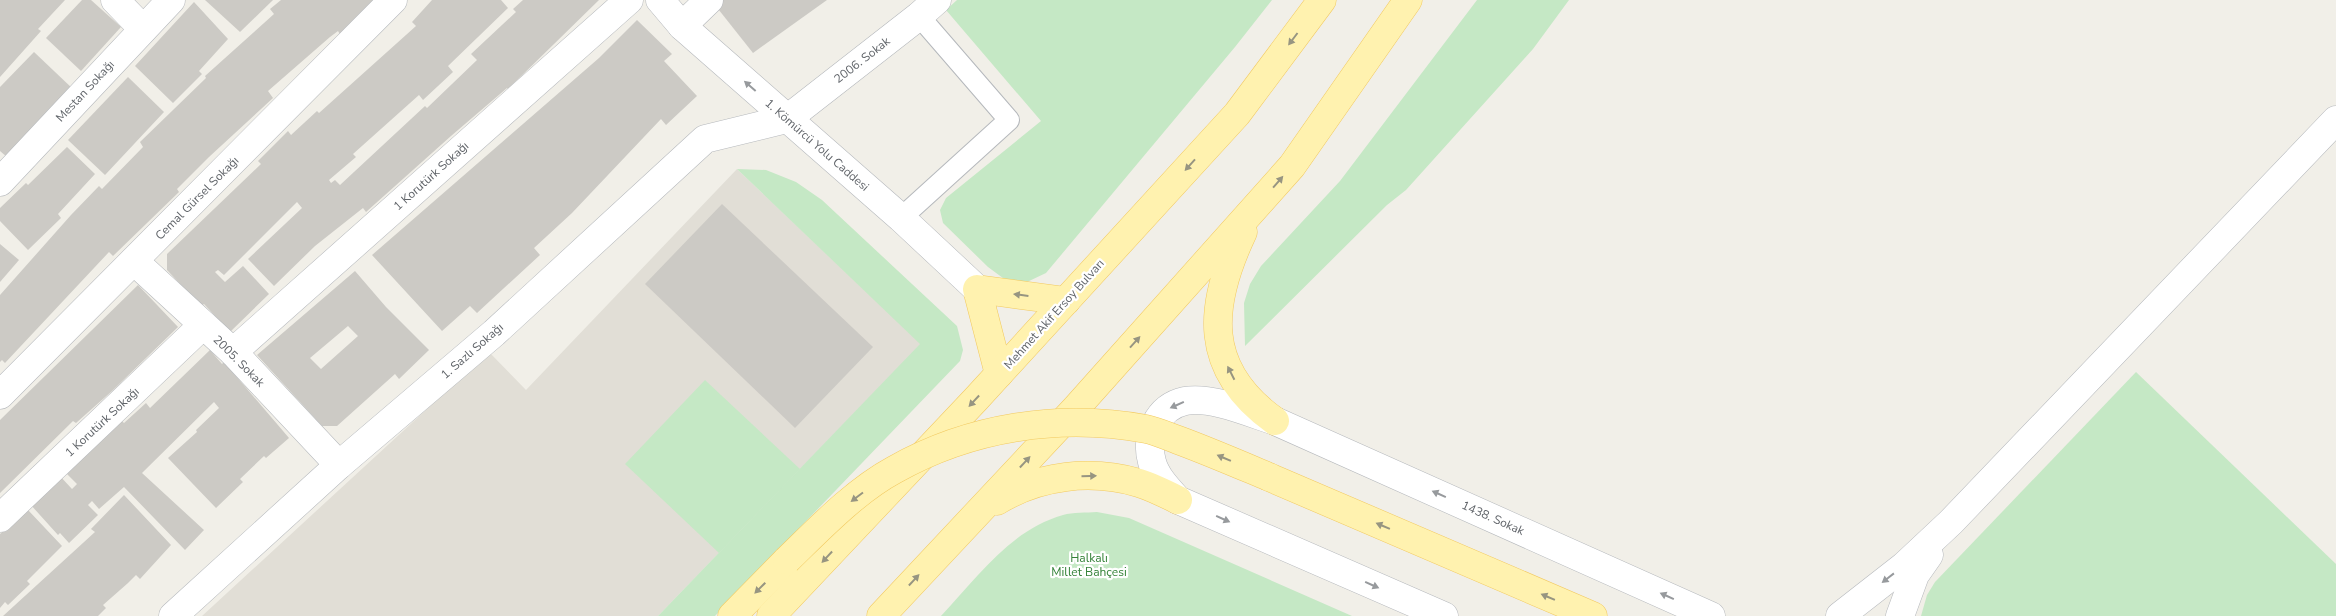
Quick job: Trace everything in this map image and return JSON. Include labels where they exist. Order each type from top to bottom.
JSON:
[{"type":"main road","name":"Mehmet Akif Ersoy Bulvarı","points":[[771,616],[999,374],[1237,114],[1322,0]]},
{"type":"main road","points":[[881,616],[1076,408],[1292,166],[1408,0]]},
{"type":"main road","points":[[1258,204],[1228,266],[1218,304],[1217,324],[1219,344],[1235,381],[1260,410],[1275,421]]},
{"type":"main road","points":[[999,374],[976,289],[1066,301]]},
{"type":"main road","points":[[732,616],[837,512],[893,470],[954,442],[1020,425],[1084,421],[1147,429],[1212,453],[1593,616]]},
{"type":"main road","points":[[978,512],[1016,489],[1057,477],[1100,475],[1140,483],[1178,500]]},
{"type":"street","points":[[115,0],[143,29]]},
{"type":"street","name":"Mestan Sokağı","points":[[0,182],[171,0]]},
{"type":"street","name":"Cemal Gürsel Sokağı","points":[[0,395],[393,0]]},
{"type":"street","name":"1 Korutürk Sokağı","points":[[233,352],[630,0]]},
{"type":"street","name":"1. Kömürcü Yolu Caddesi","points":[[660,0],[682,26],[901,218],[976,289]]},
{"type":"street","points":[[682,26],[709,0]]},
{"type":"street","name":"2006. Sokak","points":[[787,118],[928,8]]},
{"type":"street","name":"1. Sazlı Sokağı","points":[[173,616],[339,465],[494,333],[704,139],[787,118]]},
{"type":"street","points":[[1840,616],[1904,566],[1950,522],[2336,120]]},
{"type":"street","name":"2005. Sokak","points":[[134,261],[233,352],[339,465]]},
{"type":"street","name":"1 Korutürk Sokağı","points":[[0,518],[203,325]]},
{"type":"street","name":"1438. Sokak","points":[[1178,500],[1162,483],[1152,463],[1150,443],[1154,425],[1166,410],[1185,401],[1206,402],[1226,406],[1275,421],[1711,616]]},
{"type":"street","points":[[1178,500],[1444,616]]},
{"type":"street","points":[[1900,616],[1915,575],[1950,522]]},
{"type":"lane","points":[[901,218],[1009,120],[928,8]]},
{"type":"shaded area","points":[[737,169],[921,344],[658,616],[202,616],[489,352],[526,390]]},
{"type":"green space","points":[[957,0],[1272,0],[1046,273],[1027,282],[1007,281],[988,267],[943,223],[940,210],[946,198],[1041,121],[946,10]]},
{"type":"green space","points":[[1477,0],[1569,0],[1533,49],[1406,190],[1387,205],[1245,346],[1244,303],[1250,284],[1261,266],[1340,181]]},
{"type":"green space","points":[[737,169],[766,170],[796,182],[822,200],[957,326],[963,350],[960,361],[715,616],[658,616],[920,344]]},
{"type":"green space","points":[[2136,372],[2336,564],[2336,616],[1921,616],[1927,595],[1935,582]]},
{"type":"green space","points":[[705,380],[800,469],[719,553],[625,464]]},
{"type":"green space","name":"Halkalı Millet Bahçesi","points":[[1097,512],[1129,518],[1352,616],[941,616],[981,571],[1027,532],[1044,522],[1063,515]]},
{"type":"building","points":[[0,0],[65,0],[38,29],[41,31],[0,77]]},
{"type":"building","points":[[82,0],[91,0],[121,27],[81,71],[46,38]]},
{"type":"building","points":[[205,0],[273,0],[240,32]]},
{"type":"building","points":[[281,0],[379,0],[341,36],[338,31],[268,91],[273,98],[209,157],[177,189],[179,192],[113,256],[109,252],[5,363],[2,360],[0,362],[0,295],[99,186],[102,189],[143,147],[140,142],[206,78],[205,76],[274,14],[270,9]]},
{"type":"building","points":[[432,0],[501,0],[508,8],[448,66],[453,72],[423,100],[419,95],[353,154],[356,157],[329,180],[331,183],[335,180],[340,185],[425,106],[427,108],[477,60],[471,54],[516,12],[513,9],[523,0],[599,0],[508,89],[451,136],[366,212],[363,208],[315,246],[274,286],[248,259],[302,208],[297,202],[224,275],[218,270],[215,272],[225,282],[243,266],[269,294],[230,332],[204,304],[201,306],[167,270],[167,254],[261,164],[258,161],[288,131],[291,135],[317,111],[319,113],[416,26],[412,22]]},
{"type":"building","points":[[711,0],[827,0],[753,53]]},
{"type":"building","points":[[194,2],[228,39],[199,71],[202,74],[173,103],[135,66]]},
{"type":"building","points":[[637,20],[672,54],[664,61],[697,96],[666,125],[661,119],[572,213],[534,248],[540,255],[477,313],[470,306],[442,331],[372,255],[599,58]]},
{"type":"building","points":[[34,52],[74,90],[7,157],[0,151],[0,87]]},
{"type":"building","points":[[128,77],[164,112],[105,175],[68,140]]},
{"type":"building","points":[[67,147],[95,174],[58,214],[61,218],[28,250],[0,221],[0,208],[26,183],[28,185]]},
{"type":"building","points":[[722,204],[873,347],[795,428],[645,284]]},
{"type":"building","points":[[0,244],[19,260],[0,282]]},
{"type":"building","points":[[355,271],[386,307],[429,350],[399,379],[395,374],[337,426],[322,426],[257,355]],"holes":[[[348,326],[358,336],[321,369],[310,358]]]},
{"type":"building","points":[[138,285],[178,327],[112,391],[76,423],[73,421],[0,493],[0,420]]},
{"type":"building","points":[[210,350],[222,364],[224,362],[289,438],[266,458],[264,456],[240,479],[243,482],[216,508],[168,458],[197,432],[196,430],[219,408],[214,402],[142,473],[204,530],[185,550],[124,487],[99,509],[92,501],[88,505],[98,515],[69,543],[60,533],[58,535],[30,504],[59,475],[72,489],[77,484],[67,474],[100,440],[121,420],[124,423],[146,403],[150,408]]},
{"type":"building","points":[[124,495],[171,545],[140,579],[136,575],[103,605],[106,608],[98,616],[3,616],[95,532],[91,529]]},
{"type":"building","points":[[28,510],[62,546],[27,581],[30,584],[8,605],[5,602],[0,608],[0,534]]}]
